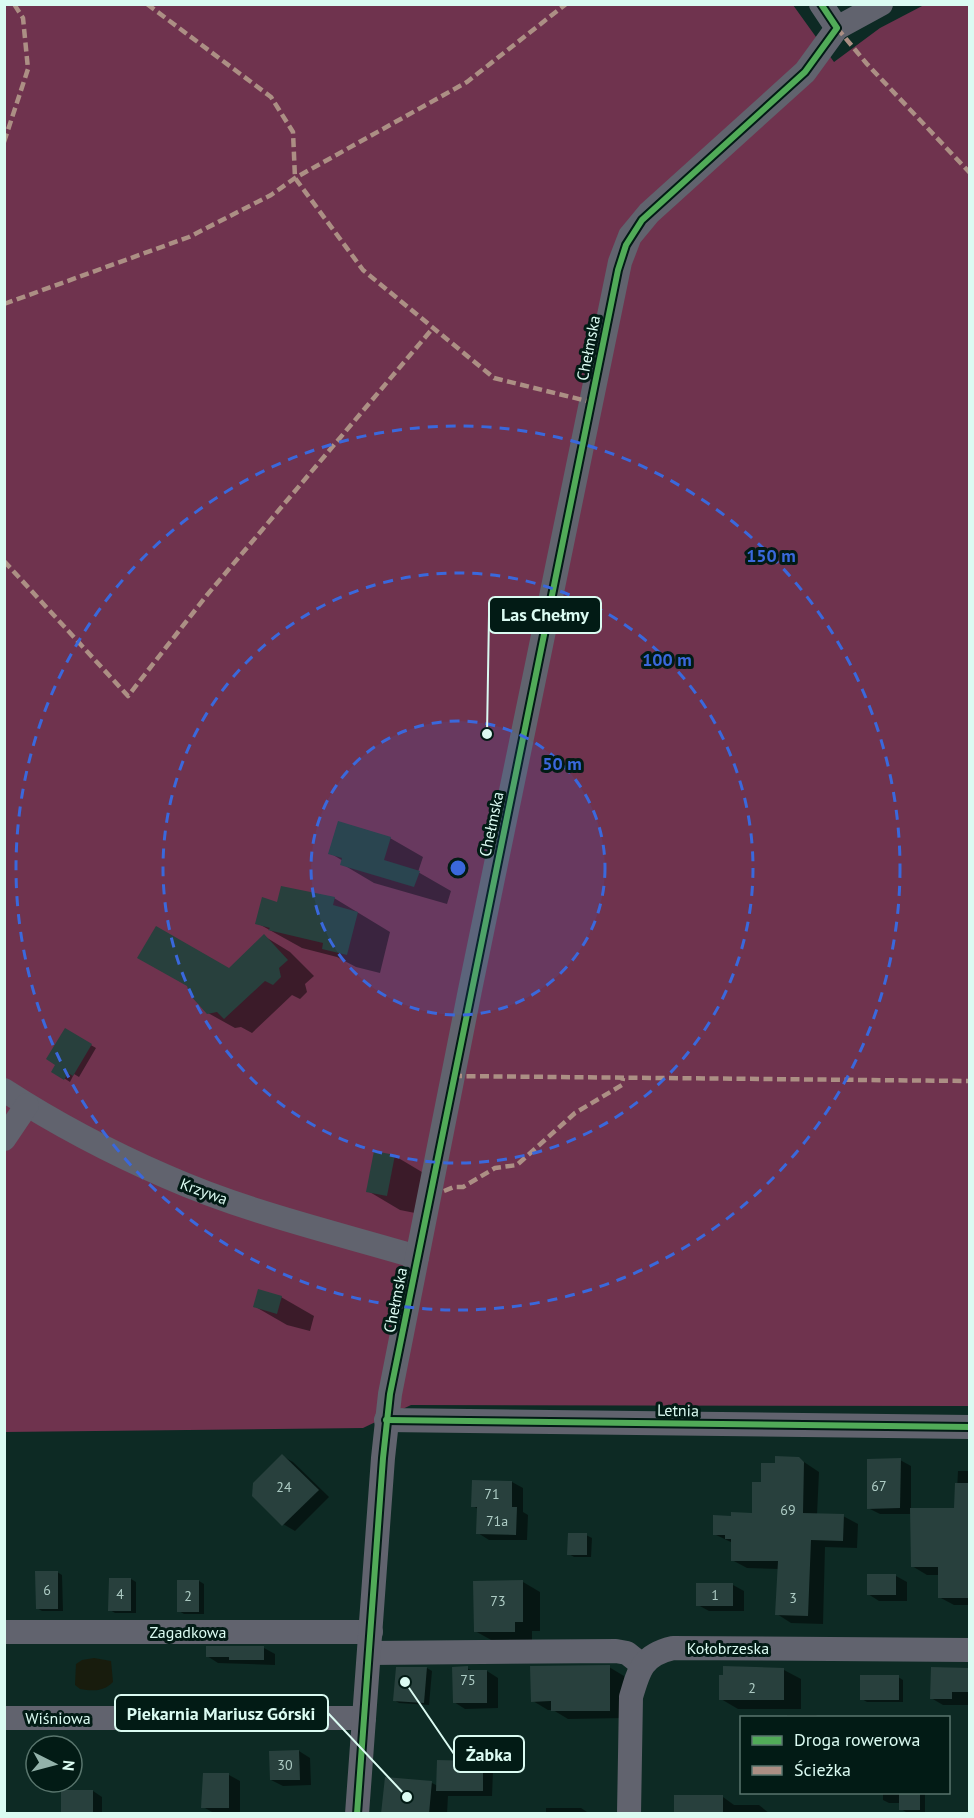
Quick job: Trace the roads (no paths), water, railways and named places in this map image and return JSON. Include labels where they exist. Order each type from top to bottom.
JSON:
[{"type":"street","points":[[821,4],[837,28],[881,4]]},
{"type":"street","name":"Chełmska","points":[[357,1814],[386,1420],[417,1257],[620,262],[630,236],[642,220],[805,72],[837,28]]},
{"type":"street","name":"Krzywa","points":[[4,1090],[93,1142],[165,1176],[263,1211],[417,1257]]},
{"type":"street","points":[[4,1139],[27,1105]]},
{"type":"street","name":"Letnia","points":[[386,1420],[969,1427]]},
{"type":"street","name":"Zagadkowa","points":[[4,1632],[616,1651],[627,1653],[642,1665]]},
{"type":"street","name":"Kołobrzeska","points":[[642,1665],[644,1661],[659,1651],[673,1648],[969,1650]]},
{"type":"street","points":[[629,1814],[631,1697],[642,1665]]},
{"type":"street","name":"Wiśniowa","points":[[4,1718],[364,1719]]},
{"type":"place","name":"Las Chełmy","points":[[487,734]]},
{"type":"place","name":"Żabka","points":[[405,1682]]},
{"type":"place","name":"Piekarnia Mariusz Górski","points":[[407,1797]]}]
